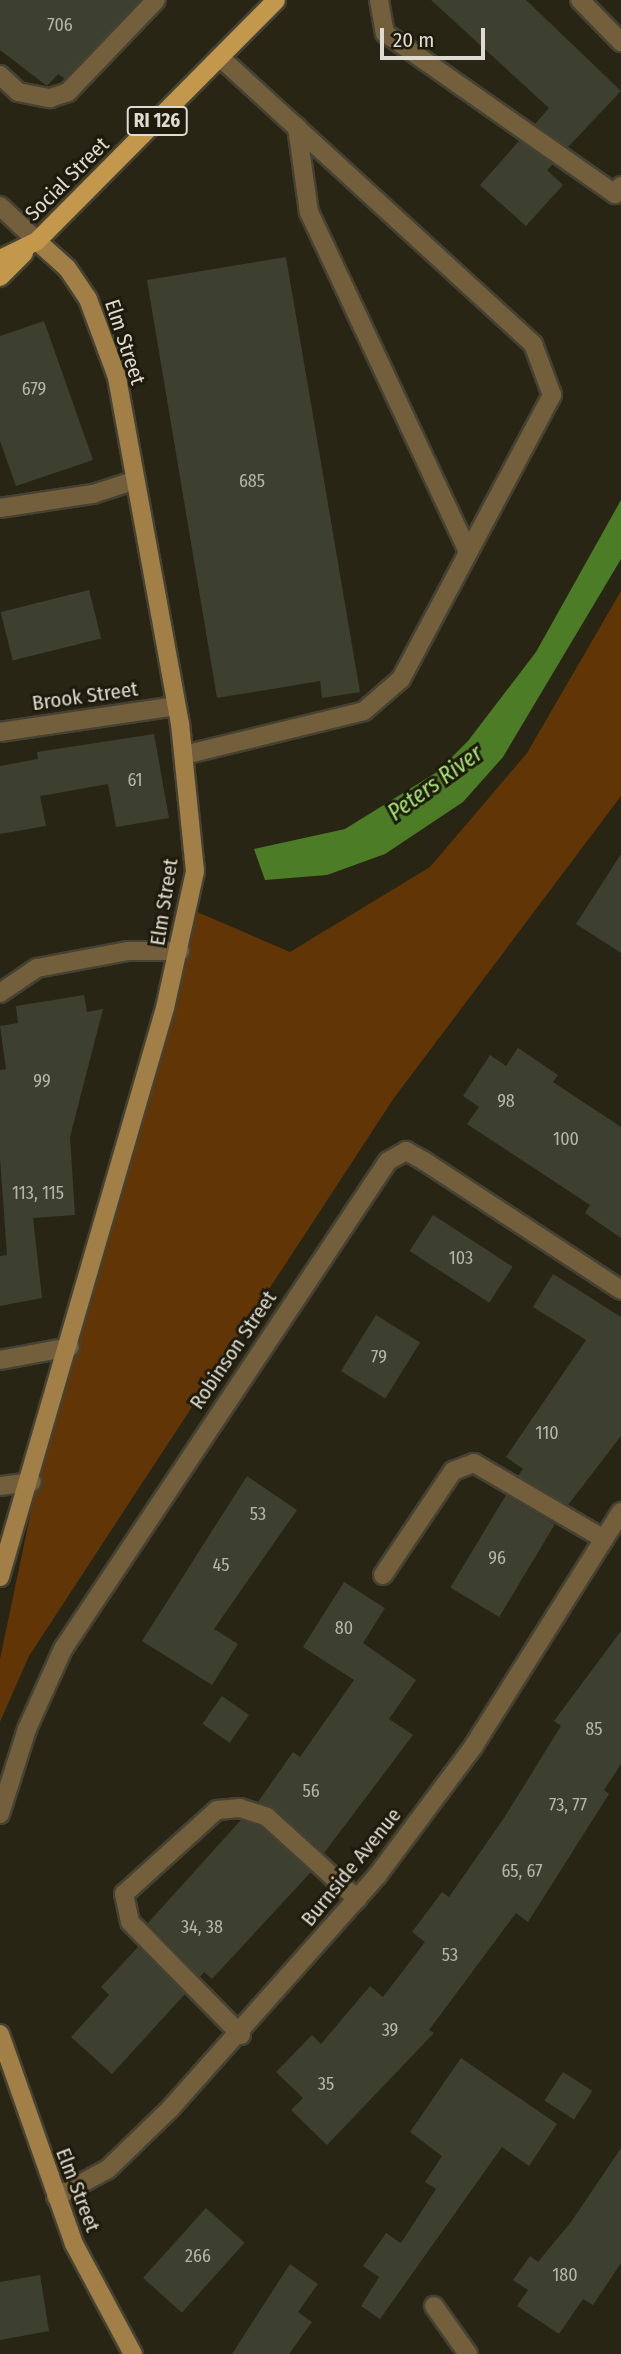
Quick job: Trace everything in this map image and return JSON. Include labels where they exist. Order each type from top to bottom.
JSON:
[{"type":"main road","name":"Social Street","points":[[0,259],[37,241],[276,0]]},
{"type":"main road","name":"RI 126","points":[[0,277],[37,241]]},
{"type":"street","points":[[0,75],[18,92],[50,98],[68,92],[156,0]]},
{"type":"street","points":[[379,0],[385,33],[615,194],[621,186]]},
{"type":"street","points":[[580,0],[621,42]]},
{"type":"street","points":[[184,755],[364,711],[401,679],[467,549],[552,395],[533,344],[220,57]]},
{"type":"street","points":[[297,127],[309,212],[467,549]]},
{"type":"street","points":[[0,206],[37,241]]},
{"type":"street","name":"Elm Street","points":[[0,1577],[32,1482],[180,951],[195,871],[184,755],[133,481],[117,377],[88,299],[67,268],[37,241]]},
{"type":"street","points":[[0,508],[93,495],[133,481]]},
{"type":"street","name":"Brook Street","points":[[0,732],[176,706]]},
{"type":"street","points":[[0,993],[37,968],[128,951],[180,951]]},
{"type":"street","name":"Robinson Street","points":[[0,1814],[63,1649],[388,1161],[406,1151],[424,1160],[621,1290]]},
{"type":"street","points":[[0,1360],[70,1348]]},
{"type":"street","points":[[383,1575],[453,1471],[474,1463],[604,1539]]},
{"type":"street","points":[[0,1486],[32,1482]]},
{"type":"street","name":"Burnside Avenue","points":[[56,2197],[108,2169],[241,2035],[356,1899],[473,1746],[621,1512]]},
{"type":"street","points":[[241,2035],[130,1922],[124,1894],[217,1810],[240,1808],[267,1817],[356,1899]]},
{"type":"street","name":"Elm Street","points":[[0,2034],[56,2197],[96,2291],[133,2354]]},
{"type":"street","points":[[434,2306],[468,2354]]},
{"type":"shaded area","points":[[621,591],[621,796],[394,1098],[29,1656],[0,1722],[0,1659],[48,1430],[195,911],[290,952],[430,867],[527,753]]},
{"type":"water","name":"Peters River","points":[[621,500],[621,559],[503,757],[463,802],[385,854],[327,875],[265,880],[254,849],[345,829],[437,772],[468,741],[536,652]]},
{"type":"building","points":[[0,0],[140,0],[65,79],[58,74],[47,86],[0,50]]},
{"type":"building","points":[[431,0],[526,0],[621,91],[568,147],[535,124],[549,108]]},
{"type":"building","points":[[519,141],[553,164],[547,170],[563,185],[526,226],[480,185]]},
{"type":"building","points":[[286,257],[360,692],[322,698],[320,681],[217,698],[147,280]]},
{"type":"building","points":[[44,321],[93,460],[16,486],[0,441],[0,336]]},
{"type":"building","points":[[89,590],[101,639],[13,661],[1,612]]},
{"type":"building","points":[[154,734],[169,818],[116,827],[108,784],[40,796],[46,826],[0,834],[0,766],[38,759],[37,752]]},
{"type":"building","points":[[621,854],[621,953],[576,924]]},
{"type":"building","points":[[84,995],[87,1012],[103,1009],[70,1137],[75,1215],[33,1218],[42,1298],[0,1306],[0,1256],[7,1255],[0,1158],[0,1070],[6,1069],[0,1026],[18,1023],[16,1006]]},
{"type":"building","points":[[518,1048],[558,1075],[553,1082],[621,1127],[621,1238],[585,1213],[590,1205],[467,1124],[479,1107],[463,1096],[490,1055],[506,1066]]},
{"type":"building","points":[[433,1215],[513,1267],[489,1303],[410,1251]]},
{"type":"building","points":[[553,1274],[621,1317],[621,1436],[568,1505],[518,1476],[523,1469],[506,1457],[586,1340],[533,1307]]},
{"type":"building","points":[[376,1315],[420,1343],[385,1399],[341,1371]]},
{"type":"building","points":[[247,1476],[297,1510],[214,1629],[238,1644],[212,1685],[142,1641]]},
{"type":"building","points":[[506,1495],[555,1524],[499,1617],[450,1588]]},
{"type":"building","points":[[344,1582],[385,1608],[363,1643],[416,1680],[389,1719],[413,1735],[324,1853],[275,1809],[258,1802],[293,1752],[300,1757],[354,1680],[303,1647]]},
{"type":"building","points":[[621,1631],[621,1764],[604,1790],[609,1794],[528,1922],[516,1913],[429,2030],[434,2033],[327,2145],[291,2110],[303,2098],[276,2072],[312,2035],[321,2044],[370,1986],[383,1997],[425,1942],[412,1932],[442,1892],[449,1897],[504,1818],[561,1726],[554,1721]]},
{"type":"building","points":[[222,1696],[249,1715],[230,1743],[202,1724]]},
{"type":"building","points":[[241,1820],[261,1827],[311,1872],[212,1979],[204,1972],[200,1977],[148,1923]]},
{"type":"building","points":[[138,1947],[185,1994],[112,2074],[71,2037],[109,1995],[101,1987]]},
{"type":"building","points":[[461,2058],[557,2124],[529,2166],[502,2147],[380,2319],[361,2306],[379,2277],[363,2266],[386,2233],[401,2243],[436,2189],[425,2182],[442,2156],[410,2132]]},
{"type":"building","points":[[563,2072],[592,2091],[574,2120],[544,2101]]},
{"type":"building","points":[[621,2148],[621,2263],[593,2305],[583,2299],[559,2334],[517,2306],[528,2290],[513,2280],[530,2256],[538,2262],[571,2222]]},
{"type":"building","points":[[206,2208],[245,2243],[182,2313],[143,2278]]},
{"type":"building","points":[[290,2264],[318,2284],[298,2312],[312,2322],[289,2354],[232,2354]]},
{"type":"building","points":[[40,2275],[49,2331],[0,2340],[0,2282]]}]
